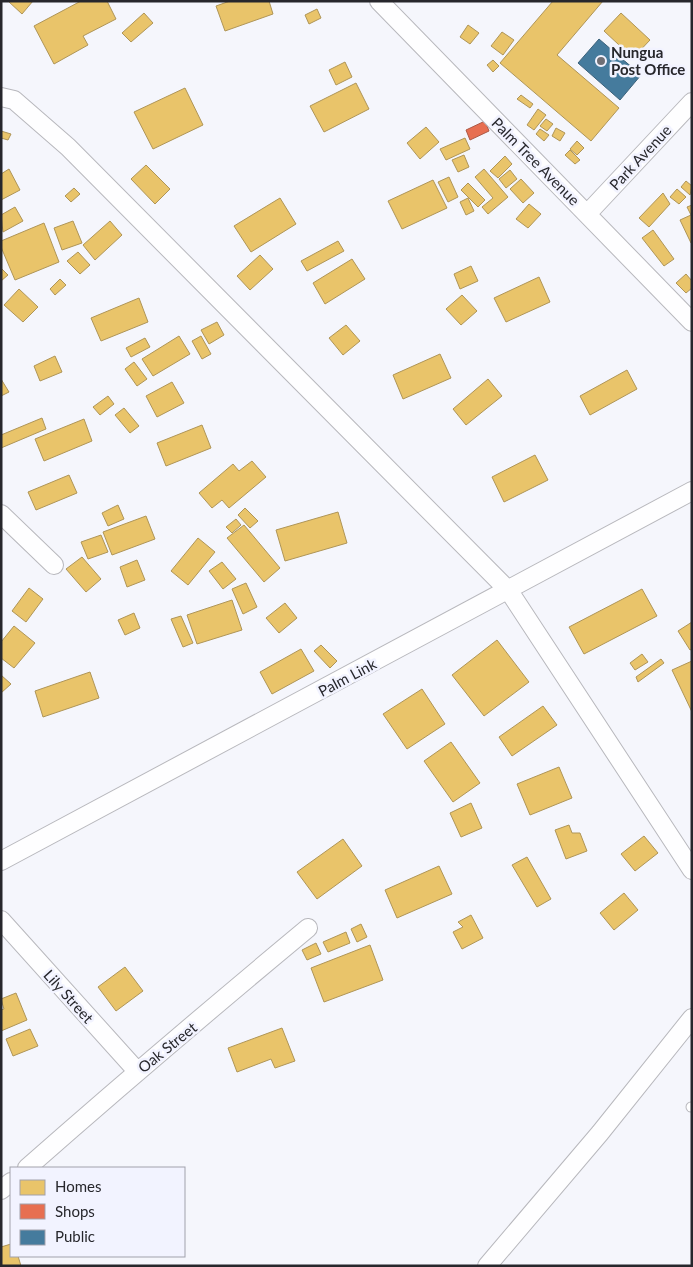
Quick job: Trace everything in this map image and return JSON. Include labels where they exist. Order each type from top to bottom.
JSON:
[{"type":"street","name":"Palm Tree Avenue","points":[[378,1],[588,213],[692,322]]},
{"type":"street","points":[[1,98],[14,100],[68,147],[509,590],[692,870]]},
{"type":"street","name":"Park Avenue","points":[[588,213],[692,102]]},
{"type":"street","name":"Palm Link","points":[[1,861],[692,491]]},
{"type":"street","points":[[1,514],[54,565]]},
{"type":"street","name":"Lily Street","points":[[1,920],[137,1071]]},
{"type":"street","name":"Oak Street","points":[[27,1167],[137,1071],[206,1016],[308,928]]},
{"type":"street","points":[[487,1266],[600,1133],[692,1018]]},
{"type":"building: Homes","points":[[8,1],[33,1],[22,14]]},
{"type":"building: Homes","points":[[81,1],[107,1],[116,19],[83,36],[88,45],[54,64],[34,26]]},
{"type":"building: Homes","points":[[230,1],[269,1],[273,14],[225,31],[216,6]]},
{"type":"building: Homes","points":[[553,1],[603,1],[557,55],[619,108],[591,141],[500,63]]},
{"type":"building: Homes","points":[[317,9],[321,18],[309,24],[305,15]]},
{"type":"building: Homes","points":[[144,13],[153,23],[131,42],[122,33]]},
{"type":"building: Homes","points":[[621,13],[650,40],[633,58],[604,31]]},
{"type":"building: Homes","points":[[468,25],[479,33],[470,44],[460,37]]},
{"type":"building: Homes","points":[[502,32],[514,40],[503,55],[491,46]]},
{"type":"building: Homes","points":[[493,60],[499,66],[493,72],[487,65]]},
{"type":"building: Homes","points":[[345,62],[352,77],[336,85],[329,70]]},
{"type":"building: Homes","points":[[356,83],[369,109],[324,132],[310,106]]},
{"type":"building: Homes","points":[[185,88],[203,125],[153,149],[134,112]]},
{"type":"building: Homes","points":[[521,95],[533,104],[530,108],[517,99]]},
{"type":"building: Homes","points":[[538,109],[546,115],[534,130],[527,125]]},
{"type":"building: Homes","points":[[546,119],[553,124],[547,131],[540,126]]},
{"type":"building: Homes","points":[[426,127],[439,142],[420,159],[407,143]]},
{"type":"building: Homes","points":[[556,128],[565,133],[560,141],[552,136]]},
{"type":"building: Homes","points":[[540,129],[549,135],[544,141],[536,134]]},
{"type":"building: Homes","points":[[1,131],[11,134],[8,140],[1,138]]},
{"type":"building: Homes","points":[[465,138],[470,149],[446,160],[440,149]]},
{"type":"building: Homes","points":[[577,141],[584,148],[577,155],[570,149]]},
{"type":"building: Homes","points":[[570,150],[580,160],[575,164],[565,155]]},
{"type":"building: Homes","points":[[464,155],[469,167],[458,172],[452,160]]},
{"type":"building: Homes","points":[[505,156],[512,164],[498,178],[490,171]]},
{"type":"building: Homes","points":[[146,165],[170,189],[155,204],[131,179]]},
{"type":"building: Homes","points":[[9,169],[20,190],[1,200],[1,174]]},
{"type":"building: Homes","points":[[484,169],[508,197],[488,214],[482,207],[493,198],[475,177]]},
{"type":"building: Homes","points":[[510,170],[517,179],[506,188],[499,179]]},
{"type":"building: Homes","points":[[449,177],[458,197],[448,202],[438,182]]},
{"type":"building: Homes","points":[[521,179],[534,193],[523,203],[510,189]]},
{"type":"building: Homes","points":[[433,180],[447,208],[402,229],[388,201]]},
{"type":"building: Homes","points":[[686,181],[692,186],[690,195],[681,187]]},
{"type":"building: Homes","points":[[468,183],[485,200],[478,207],[461,190]]},
{"type":"building: Homes","points":[[74,188],[80,194],[71,202],[65,196]]},
{"type":"building: Homes","points":[[677,189],[686,197],[679,204],[670,197]]},
{"type":"building: Homes","points":[[663,193],[670,204],[649,227],[639,218]]},
{"type":"building: Homes","points":[[280,198],[296,224],[251,252],[234,226]]},
{"type":"building: Homes","points":[[468,198],[474,211],[466,215],[460,202]]},
{"type":"building: Homes","points":[[529,204],[541,214],[528,228],[516,219]]},
{"type":"building: Homes","points":[[692,205],[691,243],[680,220],[691,215],[687,207]]},
{"type":"building: Homes","points":[[15,207],[23,221],[3,232],[1,215]]},
{"type":"building: Homes","points":[[73,221],[82,243],[62,250],[54,228]]},
{"type":"building: Homes","points":[[110,221],[122,235],[95,260],[83,245]]},
{"type":"building: Homes","points":[[44,223],[59,262],[15,280],[1,247],[1,241]]},
{"type":"building: Homes","points":[[653,230],[674,259],[664,266],[642,238]]},
{"type":"building: Homes","points":[[338,241],[344,251],[307,271],[301,261]]},
{"type":"building: Homes","points":[[78,252],[90,265],[80,274],[67,261]]},
{"type":"building: Homes","points":[[260,255],[273,269],[250,290],[237,276]]},
{"type":"building: Homes","points":[[352,259],[365,279],[325,304],[313,283]]},
{"type":"building: Homes","points":[[471,266],[478,281],[460,289],[454,274]]},
{"type":"building: Homes","points":[[1,268],[8,275],[1,281]]},
{"type":"building: Homes","points":[[686,274],[692,281],[692,288],[686,293],[676,283]]},
{"type":"building: Homes","points":[[539,277],[550,302],[506,322],[494,298]]},
{"type":"building: Homes","points":[[60,279],[66,285],[55,295],[50,289]]},
{"type":"building: Homes","points":[[19,289],[38,307],[23,322],[4,305]]},
{"type":"building: Homes","points":[[462,295],[477,311],[461,325],[446,309]]},
{"type":"building: Homes","points":[[139,298],[148,322],[101,341],[91,318]]},
{"type":"building: Homes","points":[[217,322],[224,335],[209,344],[201,330]]},
{"type":"building: Homes","points":[[346,325],[360,341],[343,355],[329,338]]},
{"type":"building: Homes","points":[[179,336],[190,354],[153,376],[142,359]]},
{"type":"building: Homes","points":[[201,336],[211,354],[202,359],[192,341]]},
{"type":"building: Homes","points":[[145,338],[150,347],[131,357],[126,348]]},
{"type":"building: Homes","points":[[440,354],[451,378],[403,399],[393,375]]},
{"type":"building: Homes","points":[[55,356],[62,372],[40,381],[34,366]]},
{"type":"building: Homes","points":[[134,362],[147,379],[137,386],[125,369]]},
{"type":"building: Homes","points":[[627,370],[637,389],[590,415],[580,396]]},
{"type":"building: Homes","points":[[1,379],[9,392],[1,396]]},
{"type":"building: Homes","points":[[488,379],[502,396],[466,425],[453,409]]},
{"type":"building: Homes","points":[[172,382],[184,403],[157,417],[146,396]]},
{"type":"building: Homes","points":[[108,396],[114,404],[100,415],[93,407]]},
{"type":"building: Homes","points":[[124,408],[139,426],[130,433],[115,415]]},
{"type":"building: Homes","points":[[42,418],[46,429],[1,448],[1,435]]},
{"type":"building: Homes","points":[[84,419],[92,441],[44,461],[35,439]]},
{"type":"building: Homes","points":[[202,425],[211,448],[166,466],[157,443]]},
{"type":"building: Homes","points":[[535,455],[548,480],[504,502],[492,477]]},
{"type":"building: Homes","points":[[252,461],[266,477],[229,508],[222,500],[212,508],[199,493],[233,464],[239,471]]},
{"type":"building: Homes","points":[[69,475],[77,493],[36,510],[28,492]]},
{"type":"building: Homes","points":[[118,505],[124,519],[108,526],[102,513]]},
{"type":"building: Homes","points":[[245,508],[258,521],[250,528],[238,515]]},
{"type":"building: Homes","points":[[338,512],[347,543],[285,561],[276,530]]},
{"type":"building: Homes","points":[[146,516],[155,539],[112,555],[103,532]]},
{"type":"building: Homes","points":[[236,519],[241,525],[232,533],[226,527]]},
{"type":"building: Homes","points":[[244,525],[280,568],[264,582],[227,538]]},
{"type":"building: Homes","points":[[101,535],[108,552],[88,559],[81,542]]},
{"type":"building: Homes","points":[[198,538],[215,552],[188,585],[171,571]]},
{"type":"building: Homes","points":[[82,557],[101,579],[86,592],[66,569]]},
{"type":"building: Homes","points":[[137,560],[145,580],[127,587],[120,567]]},
{"type":"building: Homes","points":[[222,562],[236,579],[223,589],[209,571]]},
{"type":"building: Homes","points":[[246,583],[257,607],[243,614],[232,589]]},
{"type":"building: Homes","points":[[29,588],[43,599],[26,622],[12,611]]},
{"type":"building: Homes","points":[[642,589],[657,616],[584,654],[569,627]]},
{"type":"building: Homes","points":[[232,600],[242,630],[197,644],[187,615]]},
{"type":"building: Homes","points":[[285,603],[297,618],[279,633],[266,618]]},
{"type":"building: Homes","points":[[134,613],[140,628],[125,635],[118,620]]},
{"type":"building: Homes","points":[[181,616],[193,643],[183,647],[171,619]]},
{"type":"building: Homes","points":[[692,622],[692,649],[690,650],[678,631]]},
{"type":"building: Homes","points":[[14,626],[35,643],[14,668],[1,658],[1,642]]},
{"type":"building: Homes","points":[[497,640],[529,682],[484,716],[452,675]]},
{"type":"building: Homes","points":[[321,645],[337,661],[330,668],[314,651]]},
{"type":"building: Homes","points":[[301,649],[314,671],[272,694],[260,672]]},
{"type":"building: Homes","points":[[642,654],[648,662],[635,670],[630,663]]},
{"type":"building: Homes","points":[[661,659],[664,663],[638,682],[636,677]]},
{"type":"building: Homes","points":[[692,661],[692,712],[672,670]]},
{"type":"building: Homes","points":[[90,672],[99,698],[43,717],[35,691]]},
{"type":"building: Homes","points":[[1,675],[11,684],[1,693]]},
{"type":"building: Homes","points":[[422,689],[445,724],[407,749],[383,714]]},
{"type":"building: Homes","points":[[543,706],[557,725],[512,756],[499,737]]},
{"type":"building: Homes","points":[[451,742],[480,783],[453,802],[424,761]]},
{"type":"building: Homes","points":[[559,767],[572,798],[530,815],[517,784]]},
{"type":"building: Homes","points":[[471,803],[482,828],[461,837],[450,813]]},
{"type":"building: Homes","points":[[569,825],[572,833],[580,833],[587,851],[566,859],[555,830]]},
{"type":"building: Homes","points":[[644,836],[658,853],[635,871],[621,854]]},
{"type":"building: Homes","points":[[343,839],[362,866],[317,899],[297,872]]},
{"type":"building: Homes","points":[[527,857],[551,899],[537,907],[512,865]]},
{"type":"building: Homes","points":[[439,866],[452,894],[397,918],[385,890]]},
{"type":"building: Homes","points":[[624,893],[638,910],[614,930],[600,913]]},
{"type":"building: Homes","points":[[471,915],[483,938],[462,949],[453,932],[463,927],[458,922]]},
{"type":"building: Homes","points":[[361,924],[367,937],[357,942],[351,929]]},
{"type":"building: Homes","points":[[346,932],[350,943],[328,952],[323,942]]},
{"type":"building: Homes","points":[[316,943],[321,954],[307,960],[302,950]]},
{"type":"building: Homes","points":[[370,945],[383,980],[324,1002],[311,968]]},
{"type":"building: Homes","points":[[125,967],[143,991],[116,1011],[98,987]]},
{"type":"building: Homes","points":[[16,993],[27,1020],[1,1031],[1,1010],[4,1009],[1,999]]},
{"type":"building: Homes","points":[[282,1028],[295,1061],[275,1068],[271,1059],[237,1072],[228,1048]]},
{"type":"building: Homes","points":[[30,1029],[38,1046],[13,1056],[6,1039]]},
{"type":"building: Homes","points":[[10,1244],[10,1257],[18,1257],[21,1266],[1,1266],[1,1247]]},
{"type":"building: Shops","points":[[485,121],[489,131],[470,140],[466,130]]},
{"type":"building: Public","points":[[599,39],[641,75],[620,100],[578,63]]},
{"type":"place","name":"Nungua Post Office","points":[[601,61]]}]
